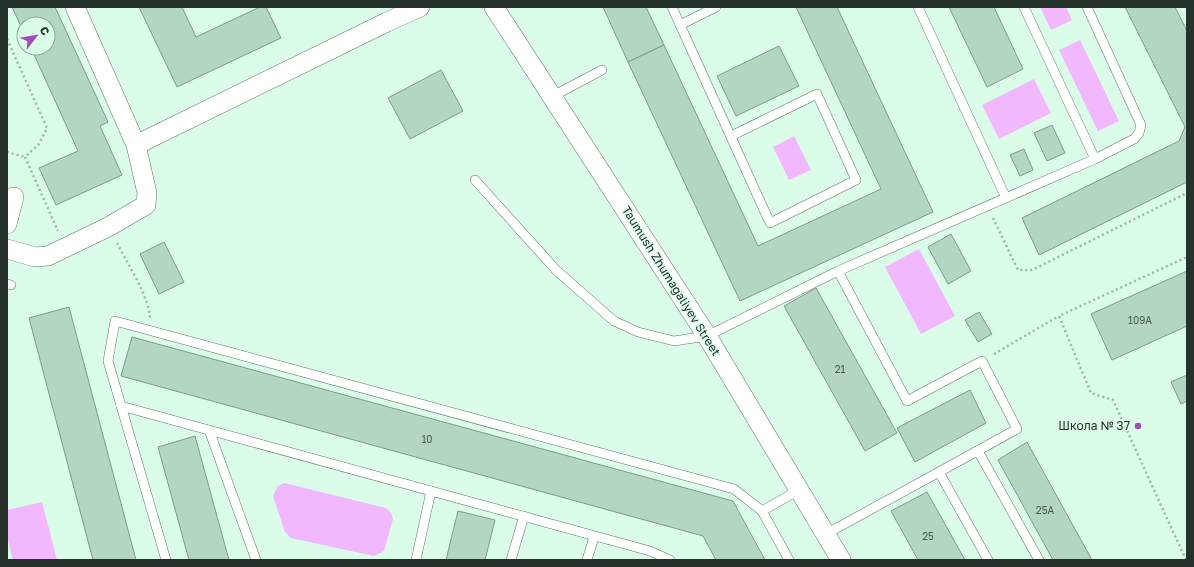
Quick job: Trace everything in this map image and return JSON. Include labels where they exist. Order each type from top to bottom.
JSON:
[{"type":"street","points":[[7,249],[35,258],[48,256],[108,227],[146,205],[147,193],[136,145],[75,7]]},
{"type":"street","points":[[136,145],[384,14],[420,7]]},
{"type":"street","name":"Taumush Zhumagaliyev Street","points":[[494,7],[707,336],[841,560]]},
{"type":"street","points":[[7,224],[14,197]]},
{"type":"lane","points":[[672,7],[770,223],[856,180],[817,94],[731,136]]},
{"type":"lane","points":[[680,25],[716,7]]},
{"type":"lane","points":[[918,7],[1006,198]]},
{"type":"lane","points":[[1024,7],[1095,159]]},
{"type":"lane","points":[[475,180],[556,270],[614,321],[638,332],[674,341],[707,336],[838,271],[1095,159],[1134,139],[1139,132],[1141,125],[1087,7]]},
{"type":"lane","points":[[553,96],[602,70]]},
{"type":"lane","points":[[826,534],[1017,430],[982,362],[907,401],[838,271]]},
{"type":"lane","points":[[166,560],[108,361],[115,321],[734,489],[762,511],[789,560]]},
{"type":"lane","points":[[121,406],[650,551],[670,560]]},
{"type":"lane","points":[[209,430],[256,560]]},
{"type":"lane","points":[[978,451],[1039,560]]},
{"type":"lane","points":[[939,472],[988,560]]},
{"type":"lane","points":[[762,511],[799,490]]},
{"type":"lane","points":[[416,560],[431,491]]},
{"type":"lane","points":[[511,560],[524,516]]},
{"type":"lane","points":[[587,560],[594,536]]},
{"type":"path","points":[[7,39],[47,128],[39,144],[25,157]]},
{"type":"path","points":[[7,152],[25,157]]},
{"type":"path","points":[[25,157],[65,247]]},
{"type":"path","points":[[987,206],[1018,270],[1032,270],[1187,193]]},
{"type":"path","points":[[108,227],[150,310],[152,330]]},
{"type":"path","points":[[982,362],[1059,316],[1187,257]]},
{"type":"path","points":[[1059,316],[1091,393],[1113,400],[1186,560]]},
{"type":"shaded area","points":[[1040,7],[1066,7],[1072,20],[1051,30]]},
{"type":"shaded area","points":[[1080,40],[1119,121],[1098,131],[1059,50]]},
{"type":"shaded area","points":[[1034,79],[1051,113],[999,139],[982,105]]},
{"type":"shaded area","points":[[794,136],[811,170],[789,180],[773,147]]},
{"type":"shaded area","points":[[919,249],[955,316],[921,334],[885,267]]},
{"type":"shaded area","points":[[284,483],[386,508],[391,513],[393,519],[384,551],[374,556],[291,538],[285,532],[273,496],[278,486]]},
{"type":"shaded area","points":[[42,502],[57,560],[13,560],[7,537],[7,510]]},
{"type":"building","points":[[12,7],[55,7],[108,122],[100,126],[122,175],[56,205],[39,168],[78,151],[35,56],[56,56],[56,16],[16,16]]},
{"type":"building","points":[[139,7],[182,7],[196,37],[260,7],[266,7],[281,38],[177,87]]},
{"type":"building","points":[[603,7],[646,7],[664,45],[628,62]]},
{"type":"building","points":[[796,7],[837,7],[933,212],[740,301],[628,62],[664,45],[758,246],[881,189]]},
{"type":"building","points":[[949,7],[994,7],[1023,69],[987,87]]},
{"type":"building","points":[[1125,7],[1175,7],[1187,31],[1187,182],[1039,255],[1022,218],[1179,141],[1185,127]]},
{"type":"building","points":[[779,46],[799,86],[736,116],[717,76]]},
{"type":"building","points":[[441,70],[463,111],[410,139],[388,98]]},
{"type":"building","points":[[1052,125],[1065,153],[1047,161],[1034,133]]},
{"type":"building","points":[[1024,149],[1033,170],[1020,176],[1010,155]]},
{"type":"building","points":[[951,234],[971,271],[948,284],[928,247]]},
{"type":"building","points":[[164,242],[184,282],[159,294],[140,254]]},
{"type":"building","points":[[1187,271],[1187,326],[1112,360],[1091,314]]},
{"type":"building","points":[[816,288],[897,433],[865,451],[784,306]]},
{"type":"building","points":[[69,307],[136,560],[93,560],[29,318]]},
{"type":"building","points":[[979,312],[992,334],[978,342],[965,320]]},
{"type":"building","points":[[132,337],[733,501],[765,560],[716,560],[703,536],[121,376]]},
{"type":"building","points":[[1187,375],[1187,401],[1181,404],[1171,382]]},
{"type":"building","points":[[970,390],[986,423],[915,462],[897,428]]},
{"type":"building","points":[[195,436],[229,560],[189,560],[158,447]]},
{"type":"building","points":[[1027,442],[1092,560],[1053,560],[998,460]]},
{"type":"building","points":[[927,492],[965,560],[918,560],[891,511]]},
{"type":"building","points":[[458,511],[495,520],[485,560],[446,560]]},
{"type":"place","name":"Школа № 37","points":[[1138,426]]}]
